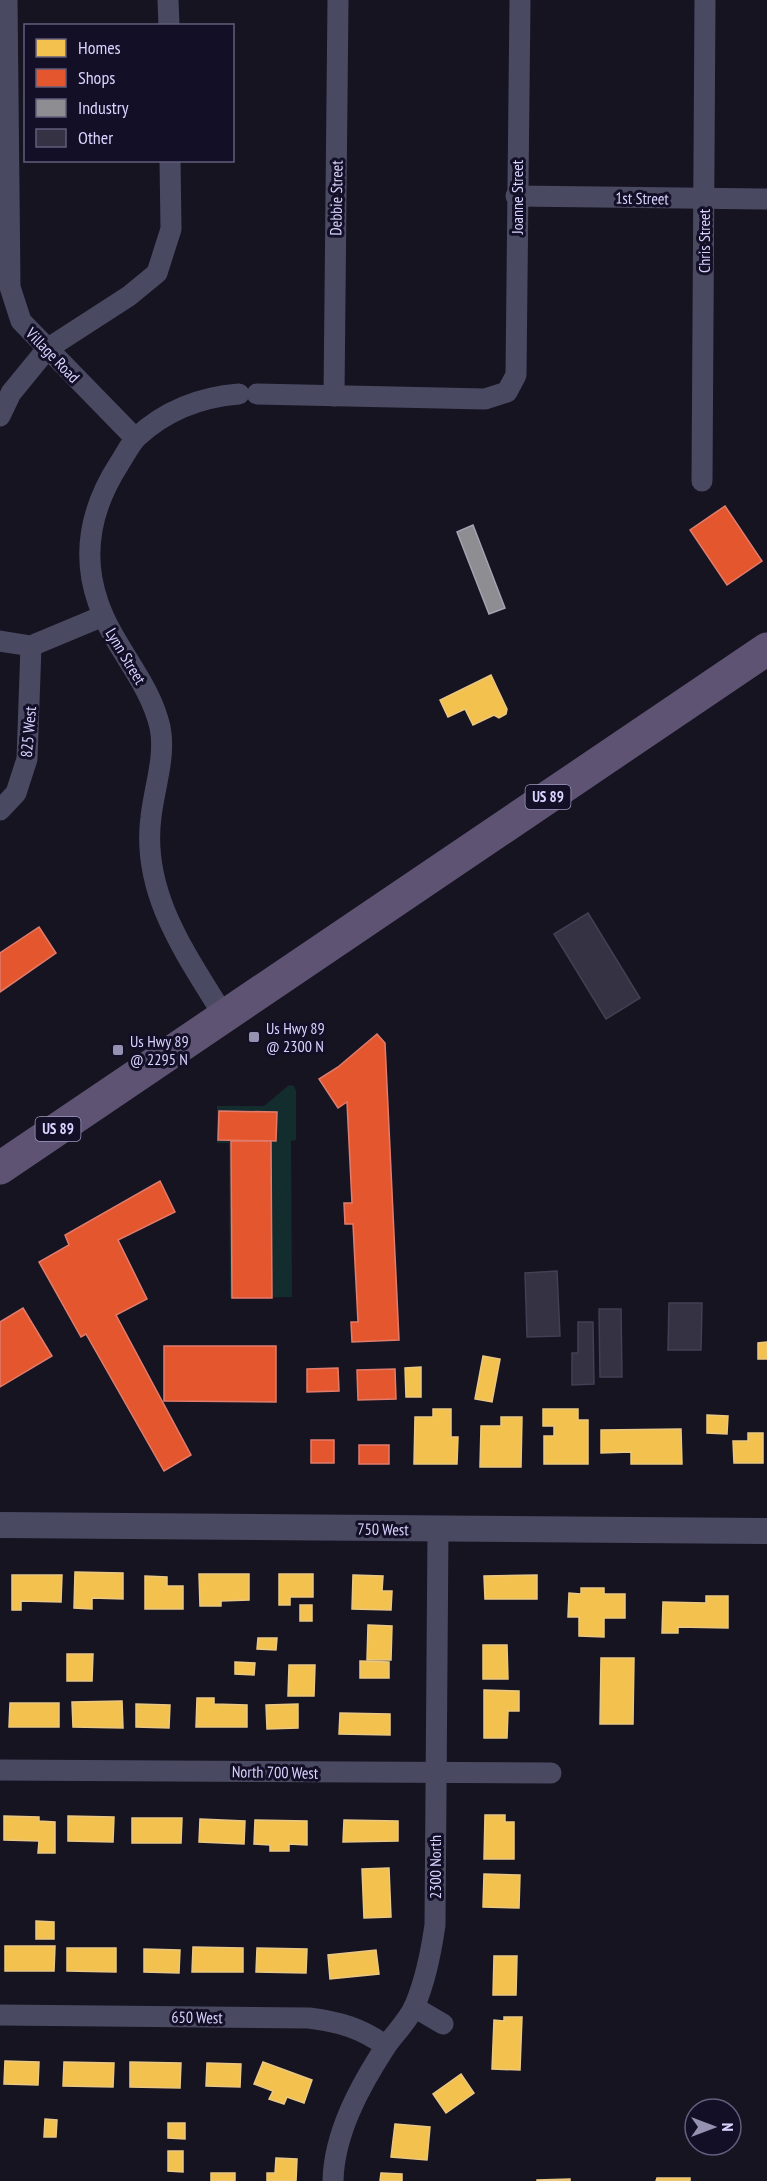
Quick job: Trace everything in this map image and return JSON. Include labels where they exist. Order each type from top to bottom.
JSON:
[{"type":"main road","name":"US 89","points":[[0,1168],[767,649]]},
{"type":"street","name":"Village Road","points":[[7,0],[10,287],[21,321],[135,438]]},
{"type":"street","points":[[168,0],[168,24]]},
{"type":"street","name":"Debbie Street","points":[[334,396],[338,0]]},
{"type":"street","name":"Joanne Street","points":[[507,392],[516,375],[516,196],[520,0]]},
{"type":"street","name":"Chris Street","points":[[702,481],[705,0]]},
{"type":"street","points":[[0,416],[11,393],[47,349],[129,296],[157,273],[171,229],[170,162]]},
{"type":"street","name":"1st Street","points":[[516,196],[767,199]]},
{"type":"street","name":"Lynn Street","points":[[224,1017],[170,926],[158,896],[149,852],[151,817],[160,770],[160,729],[145,685],[115,641],[103,616],[89,569],[95,510],[135,438],[187,405],[213,396],[248,394],[485,399],[507,392]]},
{"type":"street","points":[[0,640],[31,646],[103,616]]},
{"type":"street","name":"825 West","points":[[0,810],[16,793],[27,759],[31,646]]},
{"type":"street","name":"750 West","points":[[0,1525],[767,1531]]},
{"type":"street","name":"2300 North","points":[[333,2181],[338,2145],[347,2118],[386,2046],[414,2007],[429,1967],[435,1925],[438,1530]]},
{"type":"street","name":"North 700 West","points":[[0,1770],[551,1773]]},
{"type":"street","points":[[414,2007],[443,2024]]},
{"type":"street","name":"650 West","points":[[0,2015],[309,2018],[339,2022],[356,2028],[386,2046]]},
{"type":"green space","points":[[289,1085],[294,1086],[296,1091],[296,1140],[291,1141],[292,1297],[230,1298],[229,1143],[217,1143],[217,1106],[264,1106]]},
{"type":"building: Homes","points":[[491,675],[507,709],[506,714],[499,718],[494,715],[473,725],[465,709],[448,717],[440,700]]},
{"type":"building: Homes","points":[[767,1342],[767,1359],[758,1359],[758,1343]]},
{"type":"building: Homes","points":[[483,1356],[500,1359],[492,1402],[475,1399]]},
{"type":"building: Homes","points":[[421,1367],[421,1397],[406,1397],[405,1368]]},
{"type":"building: Homes","points":[[433,1409],[451,1409],[451,1437],[458,1437],[457,1464],[414,1464],[415,1417],[433,1417]]},
{"type":"building: Homes","points":[[543,1409],[578,1409],[578,1420],[588,1420],[588,1464],[544,1464],[544,1436],[554,1436],[554,1426],[543,1426]]},
{"type":"building: Homes","points":[[707,1415],[728,1416],[727,1434],[707,1433]]},
{"type":"building: Homes","points":[[501,1417],[522,1417],[521,1467],[480,1467],[481,1426],[501,1426]]},
{"type":"building: Homes","points":[[681,1429],[682,1464],[631,1464],[631,1452],[601,1453],[601,1430]]},
{"type":"building: Homes","points":[[748,1433],[763,1433],[763,1463],[734,1463],[733,1441],[748,1441]]},
{"type":"building: Homes","points":[[75,1572],[123,1573],[123,1599],[92,1598],[92,1609],[74,1608]]},
{"type":"building: Homes","points":[[199,1574],[249,1574],[249,1600],[221,1601],[221,1606],[200,1606]]},
{"type":"building: Homes","points":[[279,1574],[313,1574],[313,1597],[290,1597],[290,1605],[279,1605]]},
{"type":"building: Homes","points":[[12,1575],[62,1575],[61,1602],[21,1601],[21,1610],[12,1610]]},
{"type":"building: Homes","points":[[353,1575],[383,1576],[382,1591],[392,1591],[391,1610],[352,1609]]},
{"type":"building: Homes","points":[[537,1575],[537,1599],[485,1599],[484,1576]]},
{"type":"building: Homes","points":[[145,1576],[167,1577],[167,1586],[183,1586],[183,1609],[145,1609]]},
{"type":"building: Homes","points":[[581,1588],[604,1588],[604,1594],[625,1594],[625,1618],[604,1618],[604,1637],[579,1636],[579,1617],[568,1617],[569,1593],[581,1594]]},
{"type":"building: Homes","points":[[706,1596],[728,1596],[728,1628],[678,1627],[678,1633],[662,1633],[663,1602],[706,1603]]},
{"type":"building: Homes","points":[[300,1605],[312,1605],[312,1621],[300,1621]]},
{"type":"building: Homes","points":[[368,1625],[392,1626],[391,1660],[367,1660]]},
{"type":"building: Homes","points":[[258,1638],[277,1638],[276,1650],[257,1649]]},
{"type":"building: Homes","points":[[483,1645],[507,1645],[508,1679],[483,1679]]},
{"type":"building: Homes","points":[[67,1654],[93,1654],[92,1681],[67,1681]]},
{"type":"building: Homes","points":[[601,1658],[634,1658],[633,1724],[600,1724]]},
{"type":"building: Homes","points":[[360,1661],[389,1662],[389,1678],[360,1678]]},
{"type":"building: Homes","points":[[235,1662],[255,1663],[254,1675],[235,1674]]},
{"type":"building: Homes","points":[[289,1665],[315,1665],[314,1696],[288,1696]]},
{"type":"building: Homes","points":[[484,1690],[519,1691],[519,1711],[508,1711],[507,1738],[484,1738]]},
{"type":"building: Homes","points":[[197,1698],[214,1698],[214,1704],[247,1705],[247,1727],[196,1727]]},
{"type":"building: Homes","points":[[122,1701],[123,1728],[73,1727],[72,1702]]},
{"type":"building: Homes","points":[[10,1703],[59,1703],[59,1727],[9,1727]]},
{"type":"building: Homes","points":[[136,1704],[170,1705],[169,1728],[136,1727]]},
{"type":"building: Homes","points":[[298,1704],[298,1728],[267,1729],[266,1705]]},
{"type":"building: Homes","points":[[340,1713],[390,1714],[390,1735],[339,1734]]},
{"type":"building: Homes","points":[[485,1815],[505,1815],[505,1822],[514,1822],[514,1859],[484,1859]]},
{"type":"building: Homes","points":[[4,1816],[39,1817],[39,1821],[55,1822],[55,1853],[38,1853],[39,1841],[4,1840]]},
{"type":"building: Homes","points":[[68,1816],[114,1817],[113,1842],[68,1841]]},
{"type":"building: Homes","points":[[132,1818],[182,1818],[181,1843],[132,1843]]},
{"type":"building: Homes","points":[[200,1819],[245,1821],[244,1844],[199,1842]]},
{"type":"building: Homes","points":[[255,1820],[307,1821],[307,1845],[289,1844],[289,1851],[270,1851],[270,1845],[254,1844]]},
{"type":"building: Homes","points":[[344,1820],[398,1821],[398,1841],[343,1842]]},
{"type":"building: Homes","points":[[389,1868],[391,1917],[364,1918],[362,1869]]},
{"type":"building: Homes","points":[[484,1874],[520,1875],[519,1908],[483,1907]]},
{"type":"building: Homes","points":[[36,1921],[54,1922],[54,1939],[36,1939]]},
{"type":"building: Homes","points":[[5,1946],[55,1946],[54,1971],[5,1971]]},
{"type":"building: Homes","points":[[193,1947],[243,1948],[243,1972],[192,1972]]},
{"type":"building: Homes","points":[[67,1948],[116,1948],[116,1972],[67,1971]]},
{"type":"building: Homes","points":[[257,1948],[307,1949],[306,1973],[256,1972]]},
{"type":"building: Homes","points":[[144,1949],[180,1950],[179,1973],[144,1972]]},
{"type":"building: Homes","points":[[376,1950],[379,1974],[330,1979],[328,1955]]},
{"type":"building: Homes","points":[[494,1956],[517,1956],[516,1995],[493,1995]]},
{"type":"building: Homes","points":[[504,2017],[522,2017],[520,2070],[492,2069],[494,2020],[504,2021]]},
{"type":"building: Homes","points":[[5,2061],[39,2062],[38,2085],[4,2084]]},
{"type":"building: Homes","points":[[64,2062],[114,2063],[113,2087],[63,2086]]},
{"type":"building: Homes","points":[[130,2062],[181,2063],[180,2088],[130,2087]]},
{"type":"building: Homes","points":[[263,2062],[312,2080],[304,2103],[287,2097],[284,2104],[269,2099],[273,2091],[254,2084]]},
{"type":"building: Homes","points":[[207,2063],[241,2064],[240,2087],[206,2086]]},
{"type":"building: Homes","points":[[461,2074],[474,2093],[446,2113],[433,2094]]},
{"type":"building: Homes","points":[[45,2119],[57,2120],[56,2137],[44,2137]]},
{"type":"building: Homes","points":[[168,2123],[185,2123],[185,2139],[168,2138]]},
{"type":"building: Homes","points":[[395,2124],[430,2127],[427,2160],[391,2157]]},
{"type":"building: Homes","points":[[168,2151],[183,2151],[183,2172],[168,2171]]},
{"type":"building: Homes","points":[[276,2158],[297,2159],[296,2181],[267,2181],[267,2173],[275,2173]]},
{"type":"building: Homes","points":[[211,2173],[235,2173],[235,2181],[211,2181]]},
{"type":"building: Homes","points":[[381,2173],[402,2174],[402,2181],[380,2181]]},
{"type":"building: Homes","points":[[657,2178],[690,2178],[690,2181],[656,2181]]},
{"type":"building: Homes","points":[[570,2179],[570,2181],[537,2181],[537,2180]]},
{"type":"building: Shops","points":[[725,506],[762,561],[727,585],[690,530]]},
{"type":"building: Shops","points":[[39,927],[56,953],[0,992],[0,953]]},
{"type":"building: Shops","points":[[377,1034],[385,1043],[399,1340],[352,1342],[351,1322],[358,1322],[353,1224],[345,1224],[344,1203],[352,1203],[347,1102],[338,1108],[319,1079],[338,1067]]},
{"type":"building: Shops","points":[[219,1111],[277,1112],[276,1141],[218,1140]]},
{"type":"building: Shops","points":[[231,1141],[271,1141],[272,1298],[232,1298]]},
{"type":"building: Shops","points":[[160,1181],[175,1212],[118,1240],[147,1299],[116,1315],[191,1455],[164,1471],[86,1334],[81,1337],[39,1262],[69,1245],[65,1235]]},
{"type":"building: Shops","points":[[23,1308],[52,1356],[0,1387],[0,1322]]},
{"type":"building: Shops","points":[[164,1346],[276,1346],[276,1402],[164,1401]]},
{"type":"building: Shops","points":[[338,1368],[339,1391],[307,1392],[307,1369]]},
{"type":"building: Shops","points":[[395,1369],[396,1399],[358,1400],[357,1370]]},
{"type":"building: Shops","points":[[311,1440],[334,1440],[334,1463],[311,1463]]},
{"type":"building: Shops","points":[[359,1445],[389,1445],[389,1464],[359,1464]]},
{"type":"building: Industry","points":[[473,525],[505,608],[489,614],[457,532]]},
{"type":"building: Other","points":[[588,913],[640,998],[606,1019],[554,934]]},
{"type":"building: Other","points":[[557,1271],[560,1336],[527,1337],[525,1273]]},
{"type":"building: Other","points":[[669,1303],[702,1303],[701,1350],[668,1350]]},
{"type":"building: Other","points":[[599,1309],[621,1309],[622,1377],[600,1377]]},
{"type":"building: Other","points":[[578,1322],[593,1322],[594,1384],[572,1385],[572,1353],[578,1353]]},
{"type":"place","name":"Us Hwy 89 @ 2300 N","points":[[254,1037]]},
{"type":"place","name":"Us Hwy 89 @ 2295 N","points":[[118,1050]]}]
